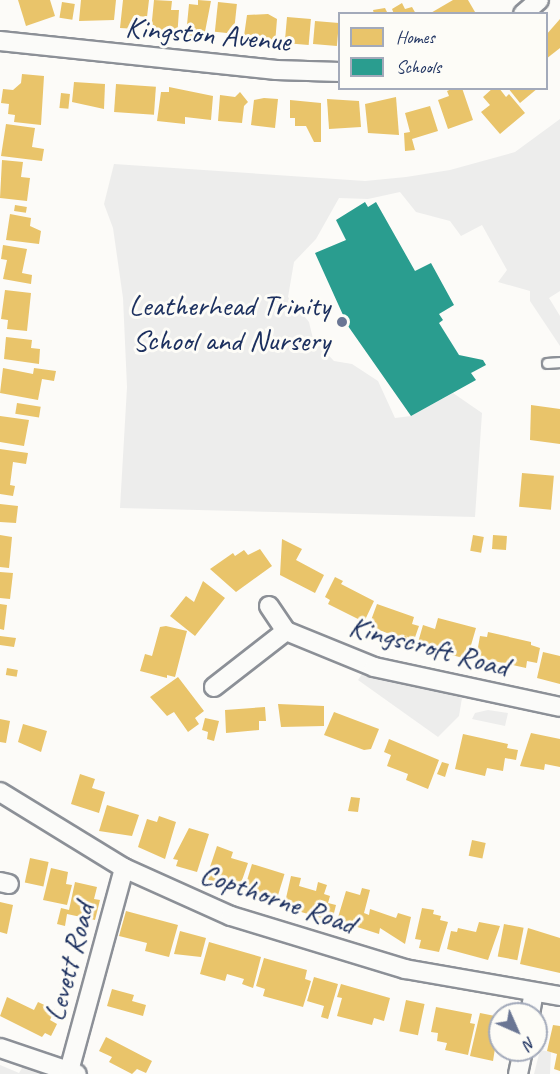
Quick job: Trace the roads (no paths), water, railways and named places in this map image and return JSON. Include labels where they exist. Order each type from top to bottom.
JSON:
[{"type":"street","points":[[525,12],[539,0]]},
{"type":"street","name":"Kingston Avenue","points":[[0,41],[276,70],[338,72]]},
{"type":"street","points":[[214,687],[286,631],[269,606]]},
{"type":"street","name":"Kingscroft Road","points":[[286,631],[374,667],[560,707]]},
{"type":"street","name":"Copthorne Road","points":[[0,792],[124,868],[205,906],[275,932],[405,969],[560,996]]},
{"type":"street","name":"Levett Road","points":[[0,1048],[73,1072],[124,868]]},
{"type":"street","points":[[532,1002],[534,992]]},
{"type":"lane","points":[[547,363],[560,362]]},
{"type":"place","name":"Leatherhead Trinity School and Nursery","points":[[342,322]]}]
